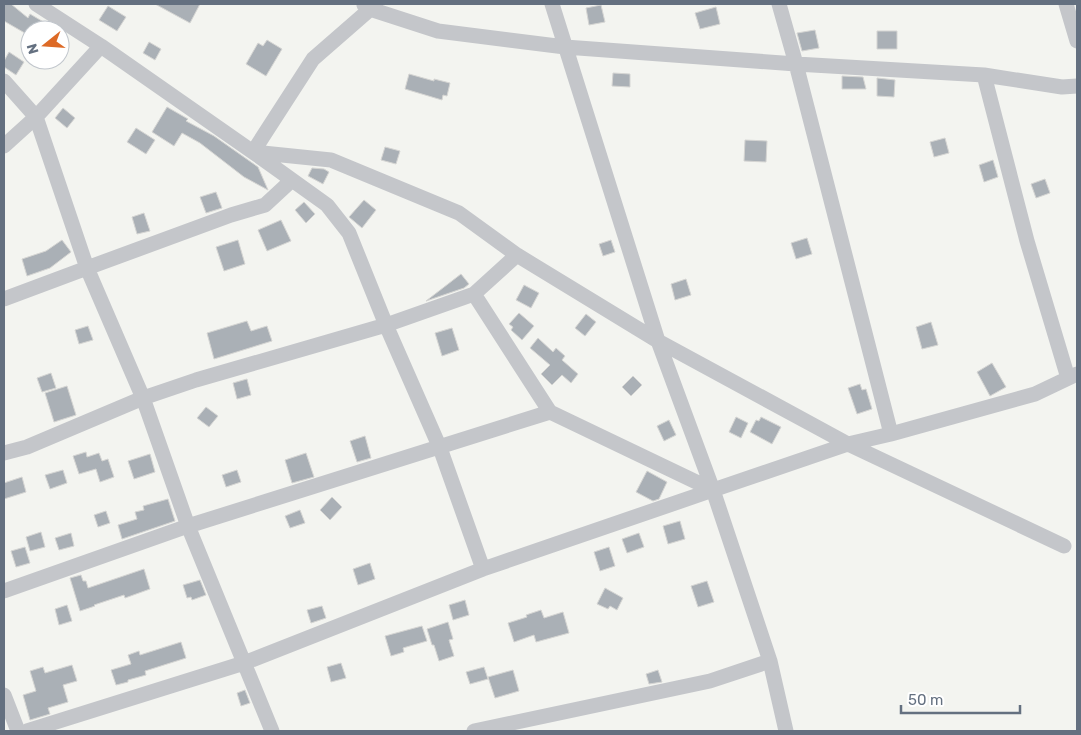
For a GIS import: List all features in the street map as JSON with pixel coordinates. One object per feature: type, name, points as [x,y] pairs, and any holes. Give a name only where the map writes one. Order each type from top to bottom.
[{"type":"street","points":[[36,4],[100,46],[327,204],[349,232],[386,324],[440,448],[483,569]]},
{"type":"street","points":[[552,4],[658,341],[713,490],[770,661],[786,731]]},
{"type":"street","points":[[779,4],[892,434]]},
{"type":"street","points":[[1066,4],[1077,41]]},
{"type":"street","points":[[253,152],[313,59],[370,5],[438,31],[565,47],[796,64],[984,75],[1062,87],[1077,86]]},
{"type":"street","points":[[4,146],[36,117],[100,46]]},
{"type":"street","points":[[27,731],[244,663],[483,569],[848,444],[892,434],[1035,394],[1073,376],[1027,240],[984,75]]},
{"type":"street","points":[[4,81],[36,117],[87,268],[143,398],[188,526],[272,731]]},
{"type":"street","points":[[253,152],[331,160],[459,213],[517,255],[658,341],[848,444],[1064,546]]},
{"type":"street","points":[[4,299],[231,215],[265,205],[292,180]]},
{"type":"street","points":[[4,453],[27,447],[143,398],[196,380],[386,324],[474,294],[517,255]]},
{"type":"street","points":[[474,294],[550,412],[713,490]]},
{"type":"street","points":[[4,591],[188,526],[550,412]]},
{"type":"street","points":[[474,731],[710,681],[770,661]]},
{"type":"street","points":[[4,695],[18,731]]},
{"type":"building","points":[[4,4],[11,4],[28,18],[30,14],[40,20],[20,20],[20,30],[4,21]]},
{"type":"building","points":[[155,4],[200,4],[190,23]]},
{"type":"building","points":[[601,5],[605,22],[589,25],[586,8]]},
{"type":"building","points":[[108,6],[126,17],[117,31],[99,20]]},
{"type":"building","points":[[716,7],[720,24],[700,29],[695,13]]},
{"type":"building","points":[[815,30],[819,48],[802,51],[797,33]]},
{"type":"building","points":[[877,31],[897,31],[897,49],[877,49]]},
{"type":"building","points":[[267,40],[282,49],[266,76],[246,64],[258,43],[263,46]]},
{"type":"building","points":[[149,42],[161,49],[155,60],[143,53]]},
{"type":"building","points":[[9,52],[20,59],[20,68],[16,75],[4,67],[4,61]]},
{"type":"building","points":[[613,73],[630,74],[630,87],[612,86]]},
{"type":"building","points":[[409,74],[450,83],[447,96],[443,95],[442,100],[405,89]]},
{"type":"building","points":[[842,76],[863,77],[866,89],[842,89]]},
{"type":"building","points":[[877,78],[895,80],[894,97],[877,96]]},
{"type":"building","points":[[167,107],[188,119],[186,121],[214,136],[258,167],[268,190],[244,177],[200,143],[182,133],[174,146],[152,132]]},
{"type":"building","points":[[63,108],[75,118],[67,128],[55,118]]},
{"type":"building","points":[[136,128],[155,140],[146,154],[127,142]]},
{"type":"building","points":[[945,138],[949,153],[934,157],[930,142]]},
{"type":"building","points":[[745,140],[767,141],[766,162],[744,161]]},
{"type":"building","points":[[385,147],[400,151],[396,164],[381,160]]},
{"type":"building","points":[[993,160],[998,177],[984,182],[979,165]]},
{"type":"building","points":[[312,168],[324,169],[329,172],[323,184],[308,176]]},
{"type":"building","points":[[1045,179],[1050,193],[1036,198],[1031,184]]},
{"type":"building","points":[[216,192],[222,208],[206,213],[200,197]]},
{"type":"building","points":[[364,200],[376,210],[362,228],[349,217]]},
{"type":"building","points":[[304,202],[315,214],[306,223],[295,210]]},
{"type":"building","points":[[144,213],[150,231],[137,234],[132,217]]},
{"type":"building","points":[[281,220],[291,241],[267,251],[258,230]]},
{"type":"building","points":[[807,238],[812,254],[796,259],[791,243]]},
{"type":"building","points":[[62,240],[71,252],[50,268],[27,276],[22,259],[46,251]]},
{"type":"building","points":[[238,240],[245,264],[224,271],[216,247]]},
{"type":"building","points":[[611,240],[615,252],[603,256],[599,244]]},
{"type":"building","points":[[461,274],[469,284],[464,288],[426,301]]},
{"type":"building","points":[[686,279],[691,295],[675,300],[671,284]]},
{"type":"building","points":[[524,285],[539,293],[531,308],[516,300]]},
{"type":"building","points":[[519,313],[534,326],[522,340],[511,330],[513,327],[509,324]]},
{"type":"building","points":[[586,314],[596,322],[585,336],[575,328]]},
{"type":"building","points":[[247,321],[251,331],[267,326],[272,341],[214,359],[207,333]]},
{"type":"building","points":[[931,322],[938,345],[922,349],[916,327]]},
{"type":"building","points":[[88,326],[93,340],[79,344],[75,330]]},
{"type":"building","points":[[452,328],[459,350],[442,356],[435,333]]},
{"type":"building","points":[[538,338],[553,352],[556,348],[565,356],[562,360],[578,374],[571,383],[562,375],[552,385],[541,374],[550,365],[530,348]]},
{"type":"building","points":[[992,363],[1006,387],[990,396],[977,372]]},
{"type":"building","points":[[51,373],[56,388],[42,392],[37,378]]},
{"type":"building","points":[[633,376],[642,385],[631,396],[622,387]]},
{"type":"building","points":[[247,379],[251,395],[237,399],[233,383]]},
{"type":"building","points":[[860,384],[862,390],[866,389],[872,409],[857,414],[848,388]]},
{"type":"building","points":[[67,386],[76,415],[54,422],[45,393]]},
{"type":"building","points":[[206,407],[218,416],[209,427],[197,418]]},
{"type":"building","points":[[736,417],[748,423],[741,438],[729,432]]},
{"type":"building","points":[[761,417],[781,427],[772,444],[750,432],[756,420],[759,421]]},
{"type":"building","points":[[669,420],[676,435],[664,441],[657,426]]},
{"type":"building","points":[[365,436],[371,458],[357,462],[350,441]]},
{"type":"building","points":[[86,452],[87,457],[99,453],[102,461],[108,459],[114,477],[100,482],[96,469],[79,474],[73,456]]},
{"type":"building","points":[[306,453],[314,477],[292,483],[285,460]]},
{"type":"building","points":[[150,454],[155,472],[134,479],[128,461]]},
{"type":"building","points":[[63,470],[67,483],[50,489],[45,475]]},
{"type":"building","points":[[237,470],[241,482],[226,487],[222,475]]},
{"type":"building","points":[[647,471],[667,482],[659,499],[653,501],[636,492]]},
{"type":"building","points":[[22,477],[26,492],[4,499],[4,483]]},
{"type":"building","points":[[332,497],[342,507],[330,520],[320,510]]},
{"type":"building","points":[[168,499],[175,521],[122,539],[118,525],[137,519],[135,512],[144,510],[143,506]]},
{"type":"building","points":[[300,510],[305,523],[290,528],[285,516]]},
{"type":"building","points":[[106,511],[110,523],[98,527],[94,515]]},
{"type":"building","points":[[680,521],[685,539],[668,544],[663,526]]},
{"type":"building","points":[[41,532],[45,547],[30,551],[26,537]]},
{"type":"building","points":[[71,533],[74,546],[59,550],[55,538]]},
{"type":"building","points":[[639,533],[644,547],[627,553],[622,539]]},
{"type":"building","points":[[25,547],[30,563],[16,567],[11,551]]},
{"type":"building","points":[[609,547],[615,566],[600,571],[594,552]]},
{"type":"building","points":[[370,563],[375,579],[358,585],[353,569]]},
{"type":"building","points":[[144,569],[150,589],[125,598],[124,595],[80,611],[70,578],[81,575],[83,581],[86,581],[88,588]]},
{"type":"building","points":[[200,580],[206,595],[192,600],[191,597],[187,598],[183,585]]},
{"type":"building","points":[[707,581],[714,602],[698,607],[691,586]]},
{"type":"building","points":[[605,588],[623,598],[617,610],[610,606],[608,609],[597,604]]},
{"type":"building","points":[[465,600],[469,615],[453,620],[449,605]]},
{"type":"building","points":[[67,605],[72,621],[59,625],[55,609]]},
{"type":"building","points":[[322,606],[326,618],[311,623],[307,610]]},
{"type":"building","points":[[541,610],[544,618],[563,612],[569,633],[536,642],[534,635],[514,642],[508,623]]},
{"type":"building","points":[[448,622],[453,639],[449,640],[454,656],[439,661],[427,629]]},
{"type":"building","points":[[422,626],[427,641],[403,648],[404,652],[391,656],[385,636]]},
{"type":"building","points":[[181,642],[186,658],[145,671],[146,675],[116,685],[111,670],[131,664],[128,655],[139,651],[140,655]]},
{"type":"building","points":[[341,663],[346,678],[331,682],[327,667]]},
{"type":"building","points":[[72,665],[77,681],[63,685],[68,702],[48,708],[50,714],[30,720],[23,695],[36,691],[30,671],[43,667],[45,673]]},
{"type":"building","points":[[484,667],[488,679],[470,684],[466,672]]},
{"type":"building","points":[[513,670],[519,691],[495,698],[488,677]]},
{"type":"building","points":[[658,670],[662,682],[649,684],[646,674]]},
{"type":"building","points":[[245,690],[250,703],[241,706],[237,693]]}]
